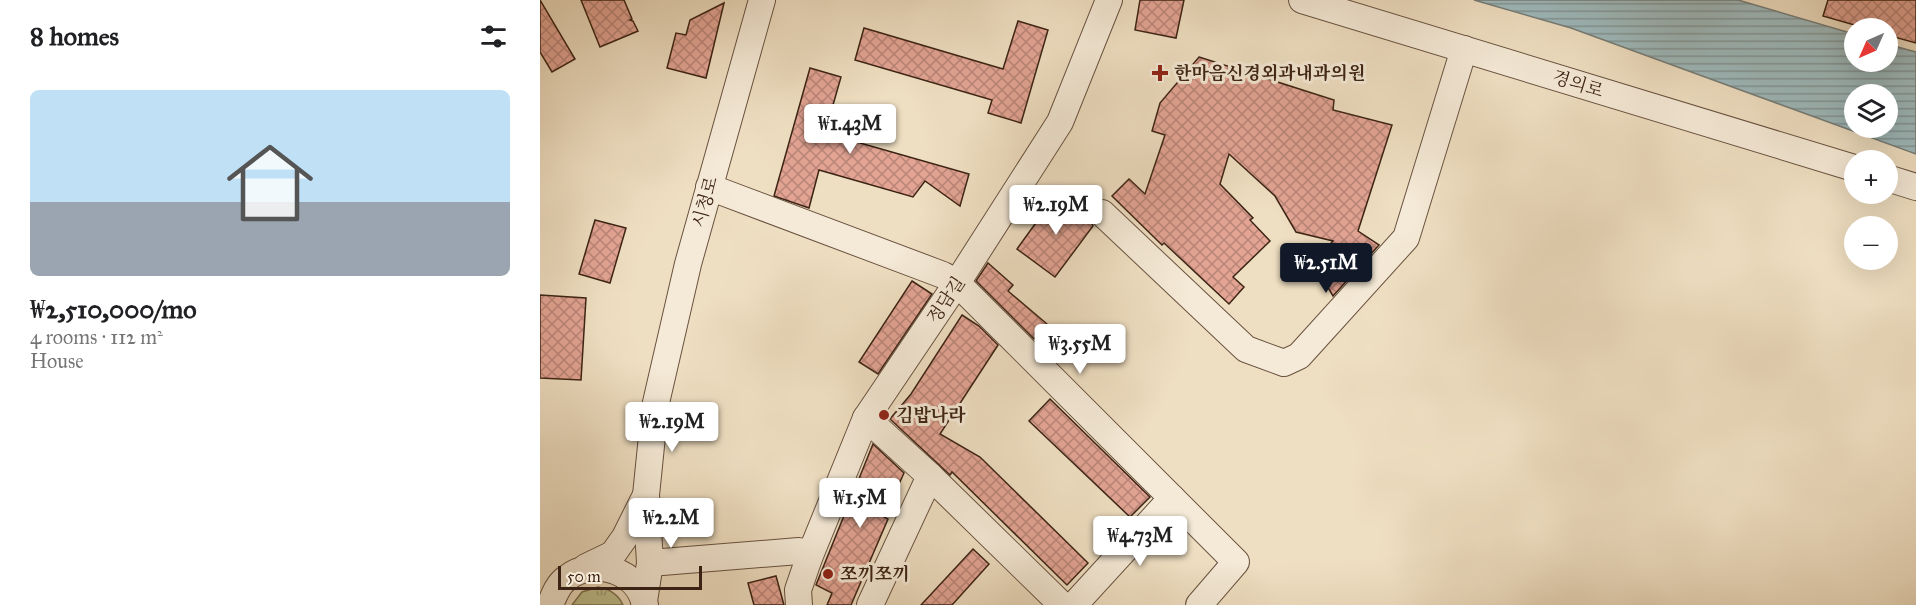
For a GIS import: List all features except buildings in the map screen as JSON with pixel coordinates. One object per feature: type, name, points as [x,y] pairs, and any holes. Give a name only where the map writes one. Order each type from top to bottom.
[{"type":"street","name":"시청로","points":[[646,495],[655,406],[688,264],[762,0]]},
{"type":"street","name":"정담길","points":[[799,605],[798,591],[809,558],[866,418],[957,283],[1060,122],[1109,0]]},
{"type":"street","name":"경의로","points":[[1302,0],[1844,165]]},
{"type":"street","points":[[1102,213],[1246,349],[1284,363],[1299,356],[1406,238],[1464,49]]},
{"type":"street","points":[[1898,181],[1916,187]]},
{"type":"street","points":[[709,187],[943,275],[957,283],[1236,562],[1199,605]]},
{"type":"street","points":[[866,418],[930,476],[1062,605]]},
{"type":"street","points":[[870,605],[930,476]]},
{"type":"street","points":[[644,603],[650,563],[646,495]]},
{"type":"street","points":[[540,594],[549,605],[555,591],[566,578],[613,554],[625,537],[646,495]]},
{"type":"street","points":[[1074,605],[1172,498]]},
{"type":"street","points":[[650,563],[799,551],[809,558]]},
{"type":"street","points":[[580,570],[596,567],[611,569],[637,587],[644,603]]},
{"type":"green space","points":[[598,587],[613,593],[623,605],[572,605],[582,592]]},
{"type":"water","points":[[1474,0],[1738,0],[1844,31],[1844,72],[1898,72],[1898,47],[1916,52],[1916,154],[1872,138],[1898,138],[1898,84],[1844,84],[1844,128],[1571,28]]},
{"type":"place","name":"한마음신경외과내과의원","points":[[1160,73]]},
{"type":"place","name":"김밥나라","points":[[884,415]]},
{"type":"place","name":"쪼끼쪼끼","points":[[828,574]]}]
